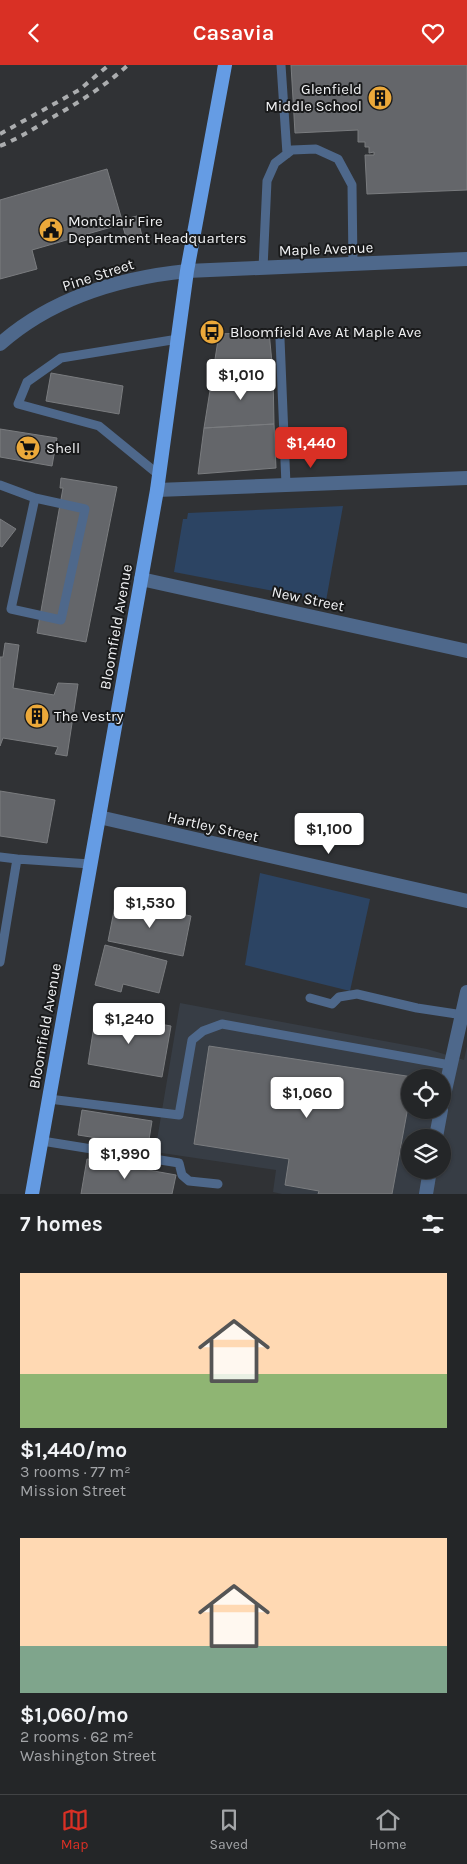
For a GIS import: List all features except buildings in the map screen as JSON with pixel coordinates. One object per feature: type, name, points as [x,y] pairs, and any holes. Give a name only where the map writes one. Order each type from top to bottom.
[{"type":"main road","name":"Bloomfield Avenue","points":[[32,1194],[157,490],[187,271],[225,65]]},
{"type":"street","name":"Maple Avenue","points":[[187,271],[467,259]]},
{"type":"street","name":"Pine Street","points":[[0,344],[38,316],[85,293],[145,277],[187,271]]},
{"type":"street","points":[[157,490],[467,478]]},
{"type":"street","name":"New Street","points":[[141,579],[467,651]]},
{"type":"street","name":"Hartley Street","points":[[99,817],[467,901]]},
{"type":"street","points":[[449,1069],[467,992]]},
{"type":"street","points":[[426,1194],[428,1179]]},
{"type":"lane","points":[[281,65],[287,154]]},
{"type":"lane","points":[[263,268],[267,181],[275,163],[292,150],[316,149],[338,159],[352,185],[353,264]]},
{"type":"lane","points":[[159,475],[99,426],[18,404],[28,382],[61,358],[178,339]]},
{"type":"lane","points":[[280,339],[286,485]]},
{"type":"lane","points":[[0,485],[35,498],[85,509],[61,620],[11,609],[35,498]]},
{"type":"lane","points":[[0,857],[90,864]]},
{"type":"lane","points":[[0,961],[17,859]]},
{"type":"lane","points":[[310,998],[332,1004],[339,997],[357,994],[417,1008],[463,1015]]},
{"type":"lane","points":[[49,1099],[179,1115],[192,1040],[203,1031],[222,1025],[450,1065]]},
{"type":"lane","points":[[42,1141],[179,1163],[182,1175],[190,1181],[218,1185]]},
{"type":"shaded area","points":[[343,506],[326,601],[174,572],[183,519],[187,519],[188,513]]},
{"type":"shaded area","points":[[260,873],[370,899],[350,991],[245,965]]},
{"type":"shaded area","points":[[180,1003],[427,1049],[464,1060],[467,1046],[467,1194],[282,1194],[273,1192],[276,1170],[155,1152]]},
{"type":"railway","points":[[0,134],[79,90],[109,65]]},
{"type":"railway","points":[[0,146],[24,134],[100,88],[128,65]]},
{"type":"place","name":"Glenfield Middle School","points":[[380,98]]},
{"type":"place","name":"Montclair Fire Department Headquarters","points":[[51,230]]},
{"type":"place","name":"Bloomfield Ave At Maple Ave","points":[[212,332]]},
{"type":"place","name":"Shell","points":[[28,448]]},
{"type":"place","name":"The Vestry","points":[[37,716]]}]
